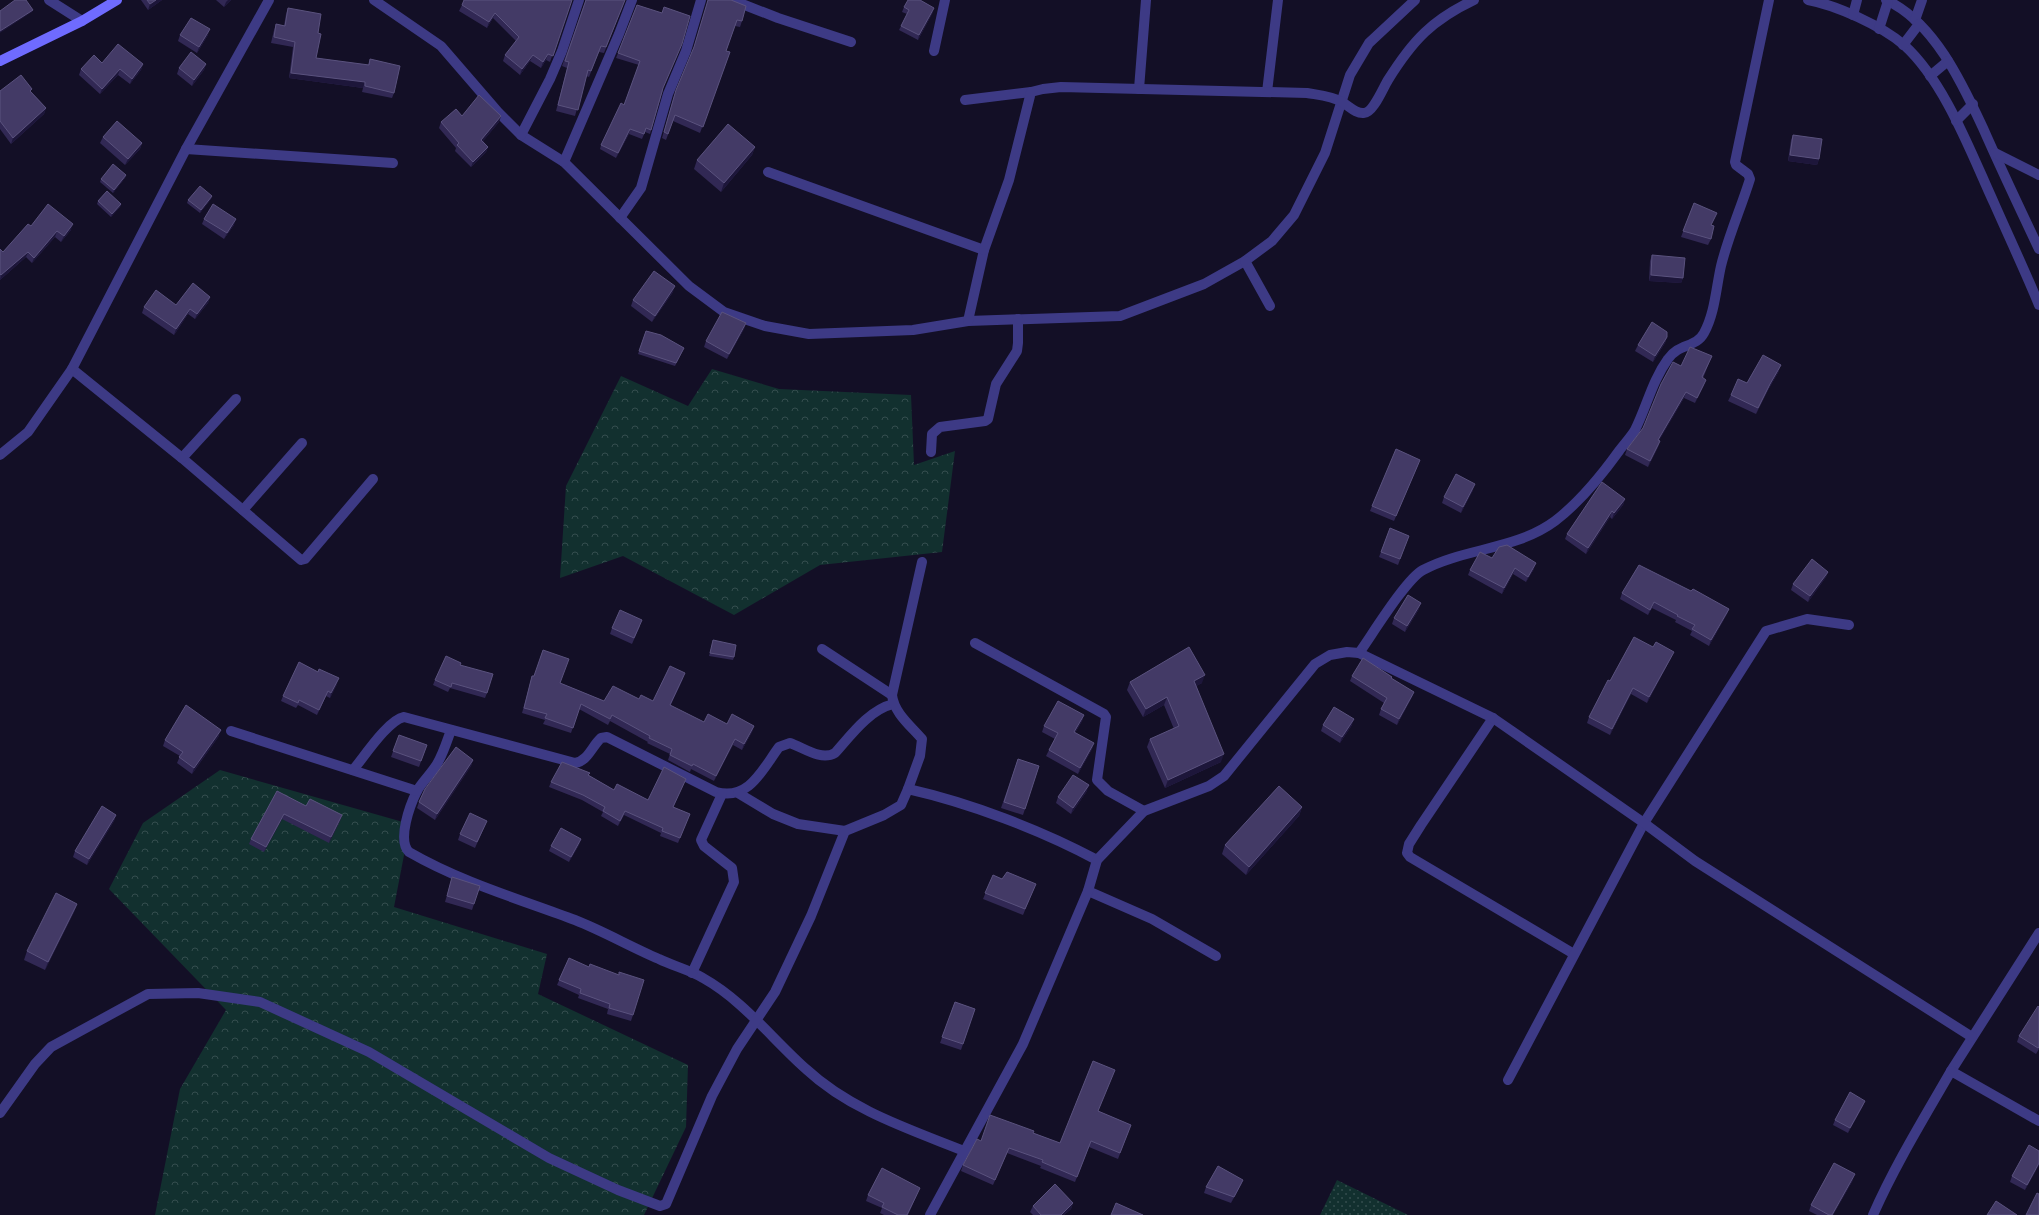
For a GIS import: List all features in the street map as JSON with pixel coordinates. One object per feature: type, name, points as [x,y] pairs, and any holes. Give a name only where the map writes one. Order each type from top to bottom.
[{"type":"main road","points":[[0,61],[82,21],[117,0]]},
{"type":"street","points":[[49,0],[82,21]]},
{"type":"street","points":[[0,455],[28,432],[72,369],[186,149],[269,0]]},
{"type":"street","points":[[374,0],[441,46],[498,112],[521,135],[564,162],[689,286],[724,312],[764,326],[809,334],[913,330],[968,321],[1120,316],[1204,284],[1247,264],[1272,241],[1294,215],[1325,153],[1345,104],[1350,75],[1369,43],[1415,0]]},
{"type":"street","points":[[521,135],[550,79],[562,51],[579,0]]},
{"type":"street","points":[[564,162],[632,0]]},
{"type":"street","points":[[620,218],[641,188],[666,101],[676,72],[686,52],[701,0]]},
{"type":"street","points":[[733,0],[778,18],[851,42]]},
{"type":"street","points":[[934,51],[945,0]]},
{"type":"street","points":[[1139,89],[1146,0]]},
{"type":"street","points":[[1267,92],[1278,0]]},
{"type":"street","points":[[965,100],[1061,87],[1307,93],[1345,104],[1359,113],[1368,112],[1373,108],[1396,68],[1414,41],[1435,22],[1474,0]]},
{"type":"street","points":[[1359,653],[1407,585],[1422,570],[1462,555],[1524,538],[1554,521],[1574,503],[1600,477],[1634,431],[1656,375],[1673,352],[1681,347],[1694,343],[1704,334],[1712,312],[1722,264],[1750,179],[1748,174],[1736,165],[1735,162],[1769,0]]},
{"type":"street","points":[[1808,0],[1855,8],[1880,27],[1905,43],[1933,74],[1995,153],[2039,249]]},
{"type":"street","points":[[1905,43],[1917,24],[1922,0]]},
{"type":"street","points":[[1880,27],[1887,3],[1917,24],[1946,63],[2039,306]]},
{"type":"street","points":[[1933,74],[1946,63]]},
{"type":"street","points":[[968,321],[984,250],[1009,180],[1031,92]]},
{"type":"street","points":[[186,149],[393,163]]},
{"type":"street","points":[[1995,153],[2039,175]]},
{"type":"street","points":[[768,172],[984,250]]},
{"type":"street","points":[[1247,264],[1270,306]]},
{"type":"street","points":[[931,452],[932,434],[940,427],[985,421],[988,419],[996,384],[1017,350],[1018,319]]},
{"type":"street","points":[[72,369],[182,458],[300,560],[305,559],[373,478]]},
{"type":"street","points":[[182,458],[236,399]]},
{"type":"street","points":[[243,510],[302,443]]},
{"type":"street","points":[[353,770],[388,728],[399,718],[404,717],[575,763],[580,762],[586,757],[601,738],[607,737],[722,794],[738,793],[752,784],[779,747],[790,743],[819,755],[828,757],[835,753],[876,712],[892,700],[922,562]]},
{"type":"street","points":[[1508,1080],[1644,823],[1766,631],[1807,619],[1849,624]]},
{"type":"street","points":[[975,643],[1104,714],[1106,717],[1097,780],[1108,791],[1144,811]]},
{"type":"street","points":[[738,793],[774,814],[798,824],[845,831],[884,815],[901,805],[920,756],[922,739],[892,700],[822,649]]},
{"type":"street","points":[[930,1215],[1023,1044],[1088,891],[1097,860],[1144,811],[1208,786],[1224,776],[1315,664],[1330,655],[1352,652],[1359,653],[1493,718],[1644,823],[1695,861],[1972,1037]]},
{"type":"street","points":[[1493,718],[1421,825],[1409,844],[1407,853],[1410,857],[1574,954]]},
{"type":"street","points":[[451,730],[437,764],[417,791],[409,808],[404,832],[405,849],[440,870],[577,921],[692,973],[723,990],[757,1020],[806,1069],[833,1092],[889,1121],[964,1151]]},
{"type":"street","points":[[231,731],[417,791]]},
{"type":"street","points":[[908,789],[935,795],[1059,840],[1097,860]]},
{"type":"street","points":[[692,973],[734,882],[732,868],[704,846],[701,840],[722,794]]},
{"type":"street","points":[[0,1113],[35,1064],[50,1047],[148,994],[198,993],[260,1002],[369,1052],[549,1158],[618,1190],[660,1206],[666,1204],[680,1167],[712,1096],[737,1050],[775,992],[811,916],[845,831]]},
{"type":"street","points":[[1088,891],[1152,919],[1216,956]]},
{"type":"street","points":[[1873,1215],[1894,1171],[1951,1071],[2039,933]]},
{"type":"street","points":[[1951,1071],[2039,1121]]},
{"type":"green space","points":[[712,369],[779,389],[911,395],[914,465],[955,451],[942,552],[820,565],[734,615],[623,556],[560,578],[566,486],[621,376],[688,406]]},
{"type":"green space","points":[[220,770],[410,824],[394,907],[547,954],[538,994],[688,1065],[686,1127],[644,1215],[155,1215],[180,1089],[226,1010],[109,889],[143,823]]},
{"type":"green space","points":[[1337,1180],[1408,1215],[1320,1215]]},
{"type":"building","points":[[15,0],[26,0],[33,10],[0,31],[0,11]]},
{"type":"building","points":[[147,0],[156,0],[150,4]]},
{"type":"building","points":[[464,0],[572,0],[553,56],[548,54],[543,62],[533,55],[522,69],[505,55],[519,37],[495,13],[489,22],[462,5]]},
{"type":"building","points":[[586,0],[625,0],[606,47],[601,46],[591,71],[588,70],[578,110],[558,105],[569,62],[565,61]]},
{"type":"building","points":[[708,0],[731,0],[746,6],[742,21],[737,20],[726,51],[730,52],[703,127],[675,115],[668,134],[664,132],[676,90],[694,47]]},
{"type":"building","points":[[908,0],[920,0],[934,8],[919,35],[901,26],[909,10],[904,7]]},
{"type":"building","points":[[637,5],[662,13],[664,7],[690,16],[682,44],[663,88],[651,130],[646,128],[644,134],[630,129],[618,153],[601,145],[621,103],[624,105],[640,61],[618,53]]},
{"type":"building","points":[[288,8],[321,14],[318,33],[321,34],[316,58],[369,65],[370,59],[400,66],[394,93],[365,86],[365,82],[291,73],[295,42],[274,37],[276,24],[285,26]]},
{"type":"building","points":[[191,18],[210,29],[199,47],[180,35]]},
{"type":"building","points":[[118,44],[143,64],[132,79],[120,69],[102,89],[81,69],[94,55],[102,63]]},
{"type":"building","points":[[191,52],[206,64],[194,80],[179,68]]},
{"type":"building","points":[[21,75],[32,89],[30,91],[46,108],[13,138],[0,121],[0,91]]},
{"type":"building","points":[[479,95],[501,116],[481,140],[488,147],[473,162],[457,145],[459,143],[441,122],[456,109],[462,116]]},
{"type":"building","points":[[117,121],[142,143],[128,159],[103,137]]},
{"type":"building","points":[[728,124],[755,147],[724,183],[697,160]]},
{"type":"building","points":[[1793,135],[1822,139],[1819,159],[1790,155]]},
{"type":"building","points":[[113,164],[126,175],[114,190],[101,179]]},
{"type":"building","points":[[200,186],[212,196],[201,210],[188,200]]},
{"type":"building","points":[[107,191],[121,204],[112,214],[98,201]]},
{"type":"building","points":[[1694,203],[1717,213],[1711,225],[1714,226],[1711,239],[1683,231]]},
{"type":"building","points":[[48,204],[73,224],[64,236],[57,231],[34,258],[28,252],[1,275],[0,249],[3,252],[28,224],[31,226]]},
{"type":"building","points":[[213,204],[236,219],[227,233],[204,219]]},
{"type":"building","points":[[1652,255],[1685,258],[1683,278],[1651,275]]},
{"type":"building","points":[[654,271],[675,286],[655,316],[633,300]]},
{"type":"building","points":[[193,283],[210,297],[197,314],[190,309],[176,329],[144,307],[156,290],[176,305]]},
{"type":"building","points":[[722,312],[746,323],[729,354],[706,341]]},
{"type":"building","points":[[1652,322],[1667,332],[1667,337],[1655,356],[1638,345]]},
{"type":"building","points":[[646,331],[661,335],[684,348],[676,363],[639,351]]},
{"type":"building","points":[[1690,347],[1712,356],[1702,377],[1706,380],[1697,398],[1686,392],[1658,440],[1660,441],[1650,461],[1627,449],[1643,428],[1661,384],[1673,362],[1681,366]]},
{"type":"building","points":[[1763,355],[1781,365],[1758,408],[1731,395],[1738,379],[1747,383]]},
{"type":"building","points":[[1396,449],[1420,460],[1396,516],[1372,506]]},
{"type":"building","points":[[1456,474],[1475,484],[1463,507],[1444,497]]},
{"type":"building","points":[[1602,482],[1625,499],[1614,513],[1612,511],[1588,548],[1567,534]]},
{"type":"building","points":[[1390,528],[1409,536],[1400,559],[1381,552]]},
{"type":"building","points":[[1507,545],[1536,563],[1528,577],[1515,568],[1504,588],[1470,570],[1480,552],[1492,558],[1499,547]]},
{"type":"building","points":[[1812,559],[1828,572],[1810,596],[1793,584]]},
{"type":"building","points":[[1639,565],[1691,591],[1693,589],[1729,609],[1711,640],[1692,629],[1695,625],[1654,602],[1650,610],[1622,593]]},
{"type":"building","points":[[1408,595],[1421,603],[1407,626],[1394,618]]},
{"type":"building","points":[[620,610],[642,620],[634,638],[612,628]]},
{"type":"building","points":[[1634,637],[1653,647],[1656,642],[1674,652],[1649,697],[1633,688],[1612,729],[1589,717],[1608,680],[1610,681]]},
{"type":"building","points":[[713,640],[736,645],[734,657],[710,653]]},
{"type":"building","points":[[1189,647],[1205,675],[1194,681],[1224,754],[1168,780],[1150,739],[1179,726],[1167,697],[1146,709],[1130,682]]},
{"type":"building","points":[[543,650],[569,659],[560,683],[604,701],[613,686],[639,699],[641,695],[653,701],[670,666],[685,673],[670,705],[704,722],[708,714],[727,724],[732,714],[754,726],[744,744],[735,739],[716,776],[693,764],[692,766],[670,755],[672,749],[649,738],[650,736],[612,715],[610,719],[581,704],[573,728],[545,718],[547,714],[524,708],[532,676],[534,676]]},
{"type":"building","points":[[446,656],[461,663],[460,665],[493,674],[487,693],[452,683],[451,687],[435,680]]},
{"type":"building","points":[[1363,658],[1414,692],[1399,719],[1381,709],[1387,698],[1352,676]]},
{"type":"building","points":[[299,662],[318,672],[319,669],[339,678],[331,693],[328,691],[319,710],[299,700],[298,703],[283,696]]},
{"type":"building","points":[[1058,701],[1084,715],[1074,732],[1094,743],[1080,768],[1049,750],[1058,733],[1044,726]]},
{"type":"building","points":[[186,705],[221,730],[194,768],[179,757],[183,752],[165,740]]},
{"type":"building","points":[[1334,707],[1354,719],[1342,737],[1323,725]]},
{"type":"building","points":[[399,735],[427,745],[421,761],[393,751]]},
{"type":"building","points":[[456,747],[473,760],[437,814],[419,802],[425,789]]},
{"type":"building","points":[[1018,759],[1039,766],[1025,809],[1004,802]]},
{"type":"building","points":[[562,762],[590,773],[588,775],[614,790],[617,784],[648,800],[664,767],[686,779],[673,807],[690,814],[680,838],[662,831],[663,828],[625,811],[620,821],[603,811],[605,807],[583,795],[551,782]]},
{"type":"building","points":[[1073,775],[1089,785],[1073,808],[1058,797]]},
{"type":"building","points":[[1279,786],[1302,807],[1249,867],[1225,845]]},
{"type":"building","points":[[277,791],[306,806],[310,799],[342,815],[331,837],[284,814],[266,847],[251,839]]},
{"type":"building","points":[[102,806],[116,815],[89,859],[75,851]]},
{"type":"building","points":[[470,813],[487,821],[477,842],[460,834]]},
{"type":"building","points":[[561,828],[581,839],[571,857],[551,846]]},
{"type":"building","points":[[1007,872],[1036,884],[1025,909],[985,893],[993,875],[1002,879]]},
{"type":"building","points":[[452,877],[480,886],[474,904],[447,896]]},
{"type":"building","points":[[56,893],[77,904],[48,962],[27,951]]},
{"type":"building","points":[[569,958],[589,967],[590,964],[619,975],[619,972],[644,980],[633,1015],[609,1008],[610,1004],[580,993],[581,989],[559,980]]},
{"type":"building","points":[[955,1002],[975,1009],[963,1044],[942,1037]]},
{"type":"building","points":[[2038,1006],[2039,1047],[2038,1048],[2019,1036]]},
{"type":"building","points":[[1093,1061],[1115,1070],[1098,1111],[1131,1125],[1120,1153],[1091,1141],[1077,1177],[1042,1162],[1043,1160],[1009,1148],[995,1180],[963,1165],[977,1139],[981,1141],[990,1115],[1034,1131],[1033,1133],[1060,1143]]},
{"type":"building","points":[[1850,1092],[1865,1101],[1850,1128],[1835,1120]]},
{"type":"building","points":[[2029,1145],[2039,1151],[2039,1163],[2027,1185],[2012,1176]]},
{"type":"building","points":[[1834,1163],[1855,1174],[1832,1215],[1829,1215],[1811,1205]]},
{"type":"building","points":[[1218,1166],[1243,1180],[1234,1197],[1206,1187]]},
{"type":"building","points":[[882,1168],[920,1188],[907,1215],[898,1215],[882,1207],[884,1203],[868,1195]]},
{"type":"building","points":[[1055,1184],[1073,1203],[1061,1215],[1041,1215],[1033,1206]]},
{"type":"building","points":[[2037,1193],[2039,1194],[2039,1215],[2026,1215]]},
{"type":"building","points":[[1996,1201],[2017,1215],[1987,1215]]},
{"type":"building","points":[[1116,1203],[1143,1215],[1111,1215]]}]
